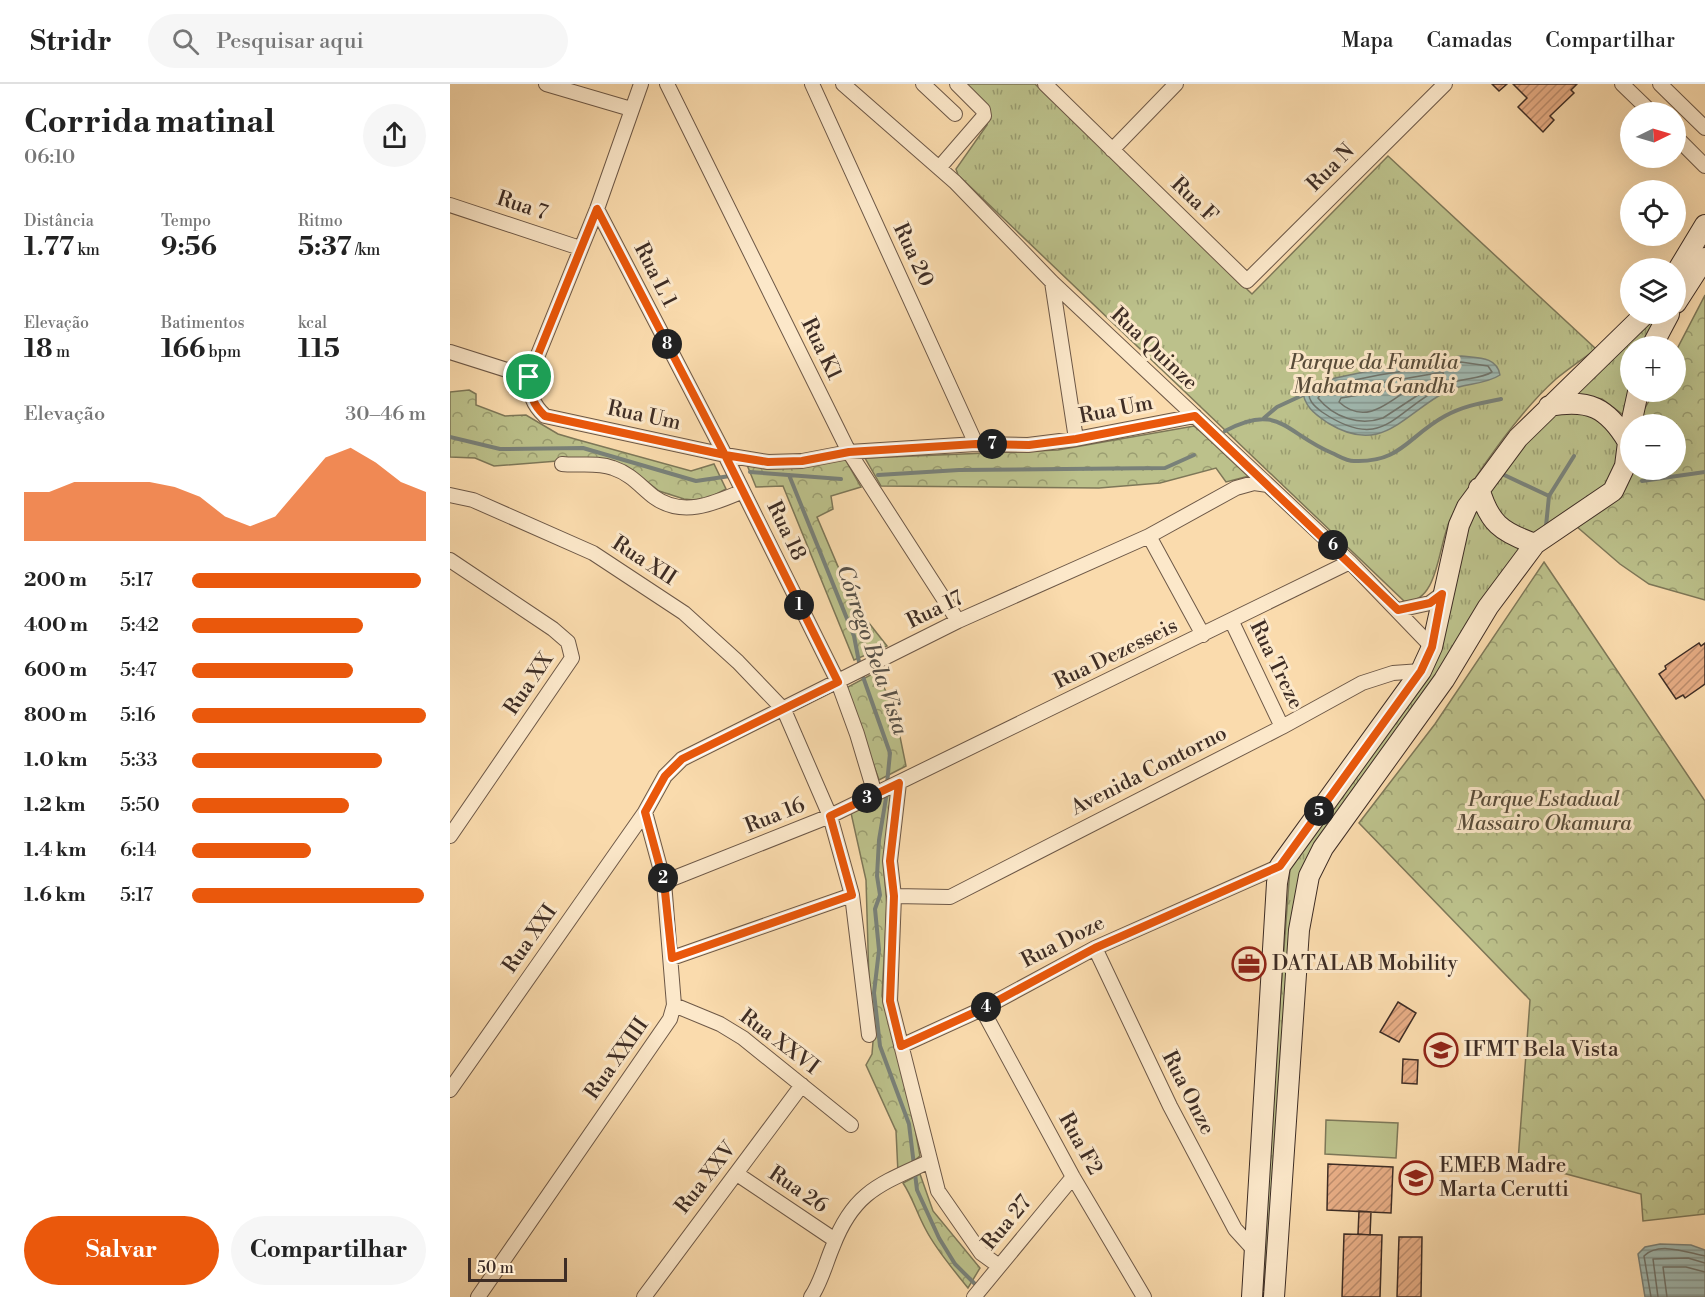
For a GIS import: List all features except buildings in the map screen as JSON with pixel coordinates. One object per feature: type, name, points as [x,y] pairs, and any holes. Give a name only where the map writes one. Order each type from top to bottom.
[{"type":"main road","points":[[1686,270],[1705,225]]},
{"type":"main road","points":[[1686,273],[1705,258]]},
{"type":"main road","points":[[1252,1297],[1277,883],[1280,866],[1421,671],[1432,647],[1459,525],[1479,488],[1518,438],[1635,324]]},
{"type":"main road","points":[[1549,406],[1573,402],[1596,407],[1620,424]]},
{"type":"main road","points":[[1274,1297],[1299,930],[1308,876],[1323,848],[1444,680],[1488,607],[1535,544],[1613,491],[1620,476]]},
{"type":"main road","points":[[1479,488],[1485,508],[1496,524],[1511,536],[1535,544]]},
{"type":"street","points":[[546,84],[631,109]]},
{"type":"street","points":[[450,352],[529,377],[597,209],[641,84]]},
{"type":"street","name":"Rua K1","points":[[667,84],[849,452],[958,621]]},
{"type":"street","name":"Rua 20","points":[[812,84],[976,444]]},
{"type":"street","name":"Rua Quinze","points":[[843,84],[939,168],[1052,282],[1350,562],[1432,647]]},
{"type":"street","points":[[922,84],[955,114]]},
{"type":"street","points":[[939,168],[984,116],[983,110],[957,84]]},
{"type":"street","name":"Rua F","points":[[1045,84],[1247,281]]},
{"type":"street","points":[[1112,150],[1176,84]]},
{"type":"street","name":"Rua N","points":[[1247,281],[1445,84]]},
{"type":"street","points":[[1622,84],[1641,102]]},
{"type":"street","points":[[1660,84],[1705,128]]},
{"type":"street","points":[[1686,147],[1705,166]]},
{"type":"street","name":"Rua 7","points":[[450,205],[580,248]]},
{"type":"street","name":"Rua L 1","points":[[597,209],[725,455]]},
{"type":"street","points":[[1052,282],[1076,439]]},
{"type":"street","name":"Rua Um","points":[[529,377],[530,395],[536,408],[545,416],[725,455],[768,462],[802,461],[849,452],[976,444],[1029,445],[1076,439],[1195,416]]},
{"type":"street","name":"Rua 18","points":[[725,455],[838,682],[876,793]]},
{"type":"street","points":[[562,464],[612,467],[635,479],[655,498],[673,506],[707,506],[743,491]]},
{"type":"street","name":"Rua 17","points":[[645,812],[665,776],[682,759],[958,621],[1149,536],[1236,488],[1254,483],[1268,485]]},
{"type":"street","name":"Rua XII","points":[[450,495],[473,500],[593,553],[684,613],[738,662],[784,710]]},
{"type":"street","points":[[1149,536],[1203,635]]},
{"type":"street","name":"Rua Dezesseis","points":[[898,784],[1232,622],[1350,562]]},
{"type":"street","points":[[450,578],[454,563]]},
{"type":"street","name":"Rua XX","points":[[450,836],[572,658],[568,642],[553,629],[454,563]]},
{"type":"street","points":[[1398,610],[1430,603],[1442,594]]},
{"type":"street","name":"Rua Treze","points":[[1232,622],[1282,727]]},
{"type":"street","name":"Avenida Contorno","points":[[894,896],[938,899],[956,895],[1282,727],[1362,683],[1394,673],[1421,671]]},
{"type":"street","points":[[784,710],[830,816],[852,895],[869,1035]]},
{"type":"street","points":[[898,784],[890,861],[894,896],[890,1001],[926,1163],[938,1191],[960,1225],[981,1253],[999,1266]]},
{"type":"street","name":"Rua 16","points":[[664,882],[830,816],[898,784]]},
{"type":"street","name":"Rua XXIII","points":[[478,1297],[663,1031],[674,1005],[672,958],[664,882],[645,812]]},
{"type":"street","name":"Rua XXI","points":[[450,1090],[645,812]]},
{"type":"street","name":"Rua Doze","points":[[901,1046],[982,1009],[1095,948],[1280,866]]},
{"type":"street","points":[[672,958],[852,895]]},
{"type":"street","name":"Rua Onze","points":[[1095,948],[1190,1144],[1236,1228],[1255,1251]]},
{"type":"street","name":"Rua XXVI","points":[[674,1005],[720,1024],[742,1038],[850,1125]]},
{"type":"street","name":"Rua F2","points":[[982,1009],[1073,1177],[1144,1297]]},
{"type":"street","name":"Rua XXV","points":[[644,1297],[802,1085]]},
{"type":"street","name":"Rua 26","points":[[811,1297],[835,1240],[856,1202],[878,1185],[926,1163]]},
{"type":"street","name":"Rua 26","points":[[737,1174],[835,1240]]},
{"type":"street","name":"Rua 27","points":[[974,1297],[1073,1177]]},
{"type":"green space","name":"Parque da Família Mahatma Gandhi","points":[[966,84],[1035,84],[1252,294],[1388,156],[1596,349],[1561,375],[1542,393],[1512,427],[1484,466],[1450,521],[1436,571],[1424,593],[1416,600],[1404,601],[958,175],[956,169],[987,125],[988,115]]},
{"type":"green space","points":[[1705,295],[1705,600],[1649,584],[1620,564],[1576,526],[1623,480],[1686,480],[1686,414],[1642,414],[1648,402],[1686,402],[1686,336],[1684,336]]},
{"type":"green space","points":[[1646,324],[1659,324],[1652,336],[1632,336]]},
{"type":"green space","points":[[1620,347],[1620,402],[1628,402],[1626,414],[1622,414],[1602,399],[1568,393]]},
{"type":"green space","points":[[469,390],[476,394],[476,405],[505,416],[526,415],[558,434],[691,471],[714,464],[726,489],[703,501],[684,499],[659,491],[636,473],[595,458],[494,466],[475,458],[450,457],[450,392]]},
{"type":"green space","points":[[1560,409],[1594,412],[1620,444],[1614,479],[1534,534],[1505,518],[1488,489],[1532,429]]},
{"type":"green space","points":[[1194,426],[1253,475],[1226,482],[1216,468],[1160,483],[1099,488],[881,486],[865,458],[1058,450]]},
{"type":"green space","points":[[845,459],[861,487],[831,496],[833,509],[817,517],[854,604],[887,646],[854,660],[783,486],[756,487],[747,465]]},
{"type":"green space","points":[[1478,500],[1525,546],[1308,860],[1269,1297],[1258,1297],[1290,868],[1416,694],[1466,521]]},
{"type":"green space","name":"Parque Estadual Massairo Okamura","points":[[1544,562],[1705,801],[1705,1214],[1643,1221],[1641,1194],[1518,1161],[1530,1000],[1359,823],[1435,724]]},
{"type":"green space","points":[[876,672],[894,707],[906,766],[879,780],[846,688]]},
{"type":"green space","points":[[893,791],[884,871],[887,905],[882,996],[913,1117],[920,1156],[898,1173],[896,1131],[866,1065],[872,1054],[874,1029],[869,982],[866,880],[851,813]]},
{"type":"green space","points":[[1326,1120],[1398,1123],[1396,1158],[1325,1154]]},
{"type":"green space","points":[[920,1174],[933,1211],[980,1268],[968,1288],[930,1238],[903,1183]]},
{"type":"water","points":[[1461,356],[1491,361],[1500,375],[1488,381],[1447,391],[1404,420],[1378,434],[1363,435],[1347,432],[1328,423],[1310,408],[1303,394],[1302,388],[1307,384],[1378,369]]},
{"type":"water","points":[[1660,1244],[1691,1245],[1705,1250],[1705,1297],[1645,1297],[1638,1254],[1645,1247]]},
{"type":"waterway","points":[[1264,418],[1277,407],[1303,395]]},
{"type":"waterway","points":[[1225,431],[1258,419],[1270,420],[1345,459],[1370,460],[1394,453],[1432,424],[1452,413],[1472,405],[1501,399]]},
{"type":"waterway","points":[[450,437],[500,449],[583,448],[696,481],[730,476]]},
{"type":"waterway","points":[[878,475],[959,470],[1165,468],[1194,455]]},
{"type":"waterway","points":[[1549,496],[1574,456]]},
{"type":"waterway","points":[[750,472],[841,479]]},
{"type":"waterway","points":[[1642,481],[1705,472]]},
{"type":"waterway","points":[[1500,473],[1549,496],[1546,526]]},
{"type":"waterway","name":"Córrego Bela Vista","points":[[789,475],[854,636],[860,667]]},
{"type":"waterway","name":"Córrego Bela Vista","points":[[862,674],[890,753],[887,784]]},
{"type":"waterway","name":"Córrego Bela Vista","points":[[887,792],[879,840],[877,876],[880,895],[875,909],[879,950],[874,993],[880,1046],[909,1124],[917,1190],[939,1238],[955,1264],[975,1284]]},
{"type":"place","name":"DATALAB Mobility","points":[[1249,964]]},
{"type":"place","name":"IFMT Bela Vista","points":[[1441,1050]]},
{"type":"place","name":"EMEB Madre Marta Cerutti","points":[[1416,1178]]},
{"type":"route","points":[[529,377],[530,395],[536,408],[545,416],[725,455],[838,682],[682,759],[665,776],[645,812],[664,882],[672,958],[852,895],[830,816],[899,783],[890,861],[894,896],[890,1001],[901,1046],[982,1009],[1095,948],[1280,866],[1421,671],[1432,647],[1442,594],[1418,608],[1398,610],[1195,416],[1076,439],[1029,445],[976,444],[849,452],[802,461],[768,462],[725,455],[597,209],[529,377]]}]
